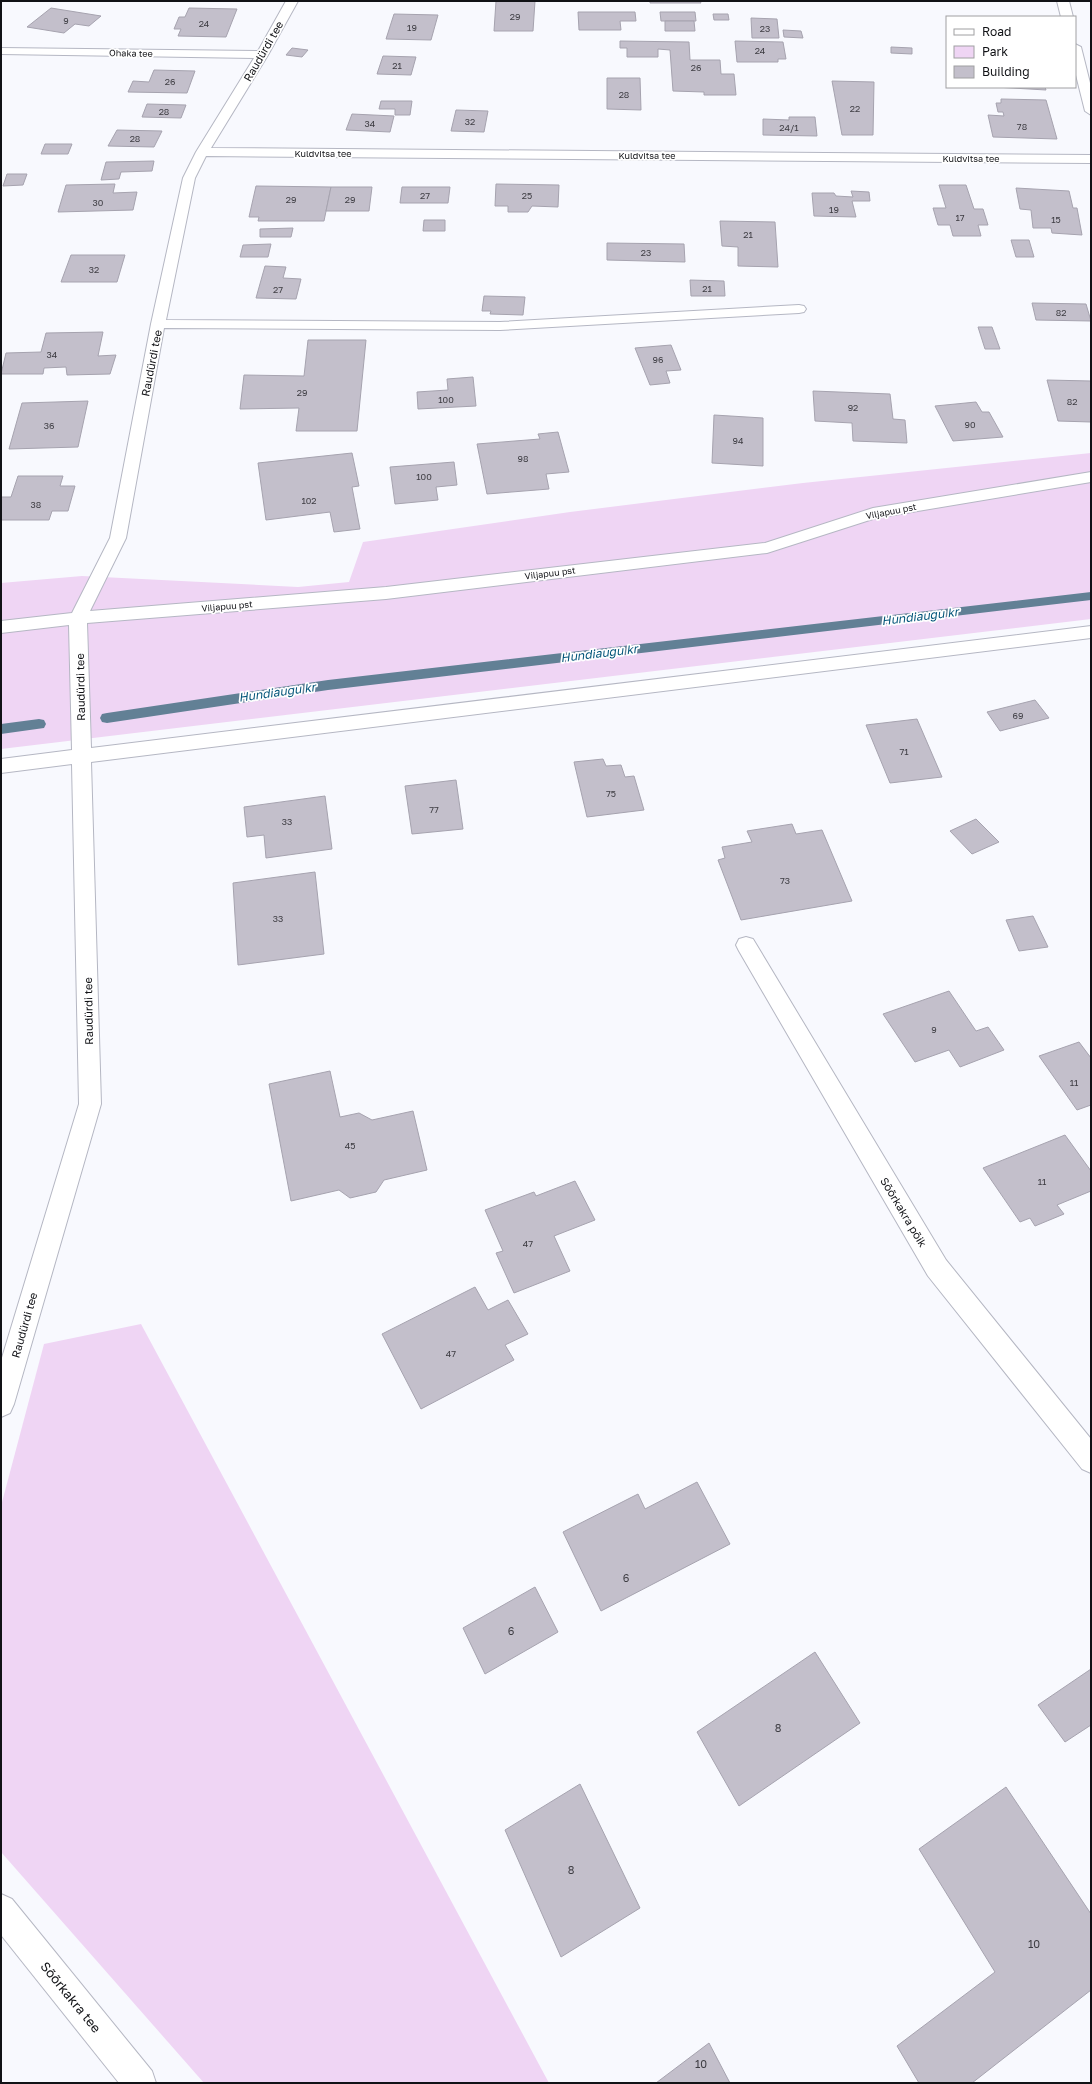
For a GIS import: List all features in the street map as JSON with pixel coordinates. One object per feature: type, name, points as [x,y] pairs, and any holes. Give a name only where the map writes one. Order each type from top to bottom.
[{"type":"street","name":"Raudürdi tee","points":[[1,1404],[90,1104],[78,618],[118,538],[158,324],[189,178],[202,152],[262,55],[292,1]]},
{"type":"street","points":[[1063,1],[1067,16]]},
{"type":"street","name":"Ohaka tee","points":[[1,51],[262,55]]},
{"type":"street","points":[[1076,51],[1091,111]]},
{"type":"street","name":"Kuldvitsa tee","points":[[202,152],[1091,159]]},
{"type":"street","points":[[158,324],[500,326],[799,309]]},
{"type":"street","name":"Viljapuu pst","points":[[1,627],[78,618],[386,593],[767,548],[872,513],[1091,478]]},
{"type":"street","points":[[1,766],[1091,632]]},
{"type":"street","name":"Sõõrkakra põik","points":[[746,945],[937,1268],[1091,1460]]},
{"type":"street","name":"Sõõrkakra tee","points":[[1,1910],[140,2083]]},
{"type":"green space","points":[[1091,453],[1091,619],[1,749],[1,583],[82,576],[298,587],[349,582],[363,542],[570,512],[803,483]]},
{"type":"green space","points":[[141,1324],[549,2083],[204,2083],[1,1852],[1,1506],[44,1344]]},
{"type":"building","points":[[496,1],[535,1],[533,31],[494,31]]},
{"type":"building","points":[[650,1],[700,1],[701,3],[650,3]]},
{"type":"building","points":[[51,8],[101,16],[89,26],[75,24],[64,33],[27,27]]},
{"type":"building","points":[[189,8],[237,9],[226,37],[178,36],[181,29],[174,29],[179,17],[185,17]]},
{"type":"building","points":[[578,12],[635,12],[636,21],[620,21],[621,30],[579,30]]},
{"type":"building","points":[[660,12],[695,12],[696,21],[661,21]]},
{"type":"building","points":[[394,14],[438,15],[431,40],[386,39]]},
{"type":"building","points":[[713,14],[728,14],[729,20],[714,20]]},
{"type":"building","points":[[751,18],[777,19],[779,38],[752,38]]},
{"type":"building","points":[[665,21],[694,21],[695,31],[665,31]]},
{"type":"building","points":[[783,30],[801,31],[803,38],[784,37]]},
{"type":"building","points":[[620,41],[689,42],[690,60],[720,60],[721,74],[734,74],[736,95],[704,95],[704,92],[673,91],[670,50],[658,49],[658,57],[627,57],[627,48],[620,48]]},
{"type":"building","points":[[735,41],[783,42],[786,59],[778,59],[778,62],[737,62]]},
{"type":"building","points":[[891,47],[912,48],[912,54],[891,53]]},
{"type":"building","points":[[292,48],[308,50],[302,57],[286,55]]},
{"type":"building","points":[[383,56],[416,57],[411,75],[377,74]]},
{"type":"building","points":[[154,70],[195,71],[187,93],[128,92],[133,81],[149,82]]},
{"type":"building","points":[[607,78],[640,78],[641,110],[607,109]]},
{"type":"building","points":[[832,81],[874,82],[873,135],[842,135]]},
{"type":"building","points":[[1012,88],[1045,88],[1046,90]]},
{"type":"building","points":[[1001,99],[1046,100],[1057,139],[993,137],[988,115],[1004,116],[1003,112],[998,112],[996,103],[1001,103]]},
{"type":"building","points":[[381,101],[412,101],[410,115],[395,115],[395,109],[379,109]]},
{"type":"building","points":[[147,104],[186,105],[181,118],[142,117]]},
{"type":"building","points":[[456,110],[488,111],[484,132],[451,131]]},
{"type":"building","points":[[352,114],[394,116],[390,132],[346,130]]},
{"type":"building","points":[[789,117],[815,117],[817,136],[763,135],[763,119],[789,120]]},
{"type":"building","points":[[117,130],[162,131],[154,147],[108,146]]},
{"type":"building","points":[[45,144],[72,144],[68,154],[41,154]]},
{"type":"building","points":[[154,161],[152,171],[121,172],[119,179],[101,180],[106,162]]},
{"type":"building","points":[[7,174],[27,174],[23,185],[3,186]]},
{"type":"building","points":[[115,184],[113,193],[137,192],[133,210],[58,212],[66,185]]},
{"type":"building","points":[[496,184],[559,185],[558,207],[532,206],[528,212],[508,212],[508,206],[495,206]]},
{"type":"building","points":[[939,185],[966,185],[974,209],[983,209],[988,225],[978,225],[981,236],[953,236],[950,225],[938,225],[933,208],[946,208]]},
{"type":"building","points":[[256,186],[331,187],[324,221],[258,221],[259,217],[249,217]]},
{"type":"building","points":[[331,187],[372,187],[369,211],[326,211]]},
{"type":"building","points":[[402,187],[450,187],[448,203],[400,203]]},
{"type":"building","points":[[1016,188],[1069,191],[1073,208],[1077,208],[1082,235],[1052,233],[1051,228],[1033,228],[1031,210],[1020,209]]},
{"type":"building","points":[[851,191],[869,192],[870,201],[852,201],[856,217],[814,216],[812,193],[834,193],[836,196],[853,197]]},
{"type":"building","points":[[424,220],[445,220],[445,231],[423,231]]},
{"type":"building","points":[[720,221],[775,222],[778,267],[738,266],[738,247],[722,246]]},
{"type":"building","points":[[293,228],[291,237],[260,237],[260,229]]},
{"type":"building","points":[[1011,240],[1029,240],[1034,257],[1016,257]]},
{"type":"building","points":[[607,243],[684,244],[685,262],[607,260]]},
{"type":"building","points":[[271,244],[268,257],[240,257],[243,245]]},
{"type":"building","points":[[71,255],[125,255],[117,282],[61,282]]},
{"type":"building","points":[[265,266],[286,267],[283,278],[301,279],[296,299],[256,298]]},
{"type":"building","points":[[690,280],[724,281],[725,296],[691,296]]},
{"type":"building","points":[[484,296],[525,297],[523,315],[490,314],[491,311],[482,311]]},
{"type":"building","points":[[1032,303],[1086,304],[1091,321],[1036,320]]},
{"type":"building","points":[[978,327],[992,327],[1000,349],[985,349]]},
{"type":"building","points":[[103,332],[98,356],[116,355],[110,374],[67,375],[66,367],[44,368],[43,374],[1,374],[6,353],[41,352],[46,333]]},
{"type":"building","points":[[308,340],[366,340],[357,431],[296,431],[299,408],[240,409],[244,375],[304,376]]},
{"type":"building","points":[[671,345],[681,370],[666,371],[670,383],[650,385],[635,348]]},
{"type":"building","points":[[473,377],[476,406],[418,409],[417,392],[448,390],[447,379]]},
{"type":"building","points":[[1047,380],[1091,381],[1091,422],[1058,421]]},
{"type":"building","points":[[813,391],[890,394],[893,419],[905,420],[907,443],[853,441],[852,423],[815,421]]},
{"type":"building","points":[[88,401],[78,447],[9,449],[22,403]]},
{"type":"building","points":[[976,402],[982,412],[989,412],[1003,437],[953,441],[935,406]]},
{"type":"building","points":[[714,415],[763,418],[763,466],[712,463]]},
{"type":"building","points":[[558,432],[569,472],[546,474],[549,489],[487,494],[477,444],[540,439],[538,434]]},
{"type":"building","points":[[352,453],[359,486],[352,487],[360,529],[334,532],[330,512],[266,520],[258,463]]},
{"type":"building","points":[[454,462],[457,485],[436,487],[438,500],[395,504],[390,467]]},
{"type":"building","points":[[18,476],[63,476],[60,486],[75,486],[68,511],[52,511],[49,520],[1,520],[1,497],[11,497]]},
{"type":"building","points":[[1035,700],[1049,718],[1000,731],[987,712]]},
{"type":"building","points":[[917,719],[942,777],[890,783],[866,725]]},
{"type":"building","points":[[603,759],[606,766],[621,765],[625,777],[634,776],[644,810],[587,817],[574,762]]},
{"type":"building","points":[[456,780],[463,829],[412,834],[405,786]]},
{"type":"building","points":[[325,796],[332,849],[266,858],[264,835],[247,837],[244,807]]},
{"type":"building","points":[[976,819],[999,842],[972,854],[950,831]]},
{"type":"building","points":[[792,824],[796,834],[822,830],[852,901],[741,920],[718,860],[725,858],[722,847],[752,842],[747,831]]},
{"type":"building","points":[[315,872],[324,954],[238,965],[233,883]]},
{"type":"building","points":[[1033,916],[1048,947],[1019,951],[1006,920]]},
{"type":"building","points":[[949,991],[976,1031],[988,1027],[1004,1050],[960,1067],[949,1050],[915,1062],[883,1014]]},
{"type":"building","points":[[1079,1042],[1091,1058],[1091,1105],[1077,1110],[1039,1056]]},
{"type":"building","points":[[330,1071],[340,1117],[359,1113],[372,1120],[413,1111],[427,1170],[384,1180],[376,1192],[350,1198],[339,1190],[291,1201],[269,1084]]},
{"type":"building","points":[[1065,1135],[1091,1171],[1091,1191],[1057,1205],[1064,1214],[1035,1226],[1030,1218],[1020,1222],[983,1168]]},
{"type":"building","points":[[575,1181],[595,1220],[554,1236],[570,1271],[514,1293],[496,1253],[503,1251],[485,1210],[534,1192],[536,1196]]},
{"type":"building","points":[[475,1287],[488,1310],[508,1300],[528,1334],[505,1345],[514,1360],[421,1409],[382,1334]]},
{"type":"building","points":[[697,1482],[730,1544],[601,1611],[563,1532],[638,1494],[645,1509]]},
{"type":"building","points":[[535,1587],[558,1632],[485,1674],[463,1628]]},
{"type":"building","points":[[815,1652],[860,1723],[739,1806],[697,1732]]},
{"type":"building","points":[[1091,1669],[1091,1725],[1065,1742],[1038,1705]]},
{"type":"building","points":[[580,1784],[640,1908],[561,1957],[505,1830]]},
{"type":"building","points":[[1006,1787],[1091,1914],[1091,1990],[972,2083],[919,2083],[897,2046],[995,1972],[919,1849]]},
{"type":"building","points":[[709,2043],[730,2083],[656,2083]]},
{"type":"waterway","name":"Hundiaugu kr","points":[[107,718],[328,685],[1091,596]]},
{"type":"waterway","name":"Hundiaugu kr","points":[[1,729],[39,724]]}]
